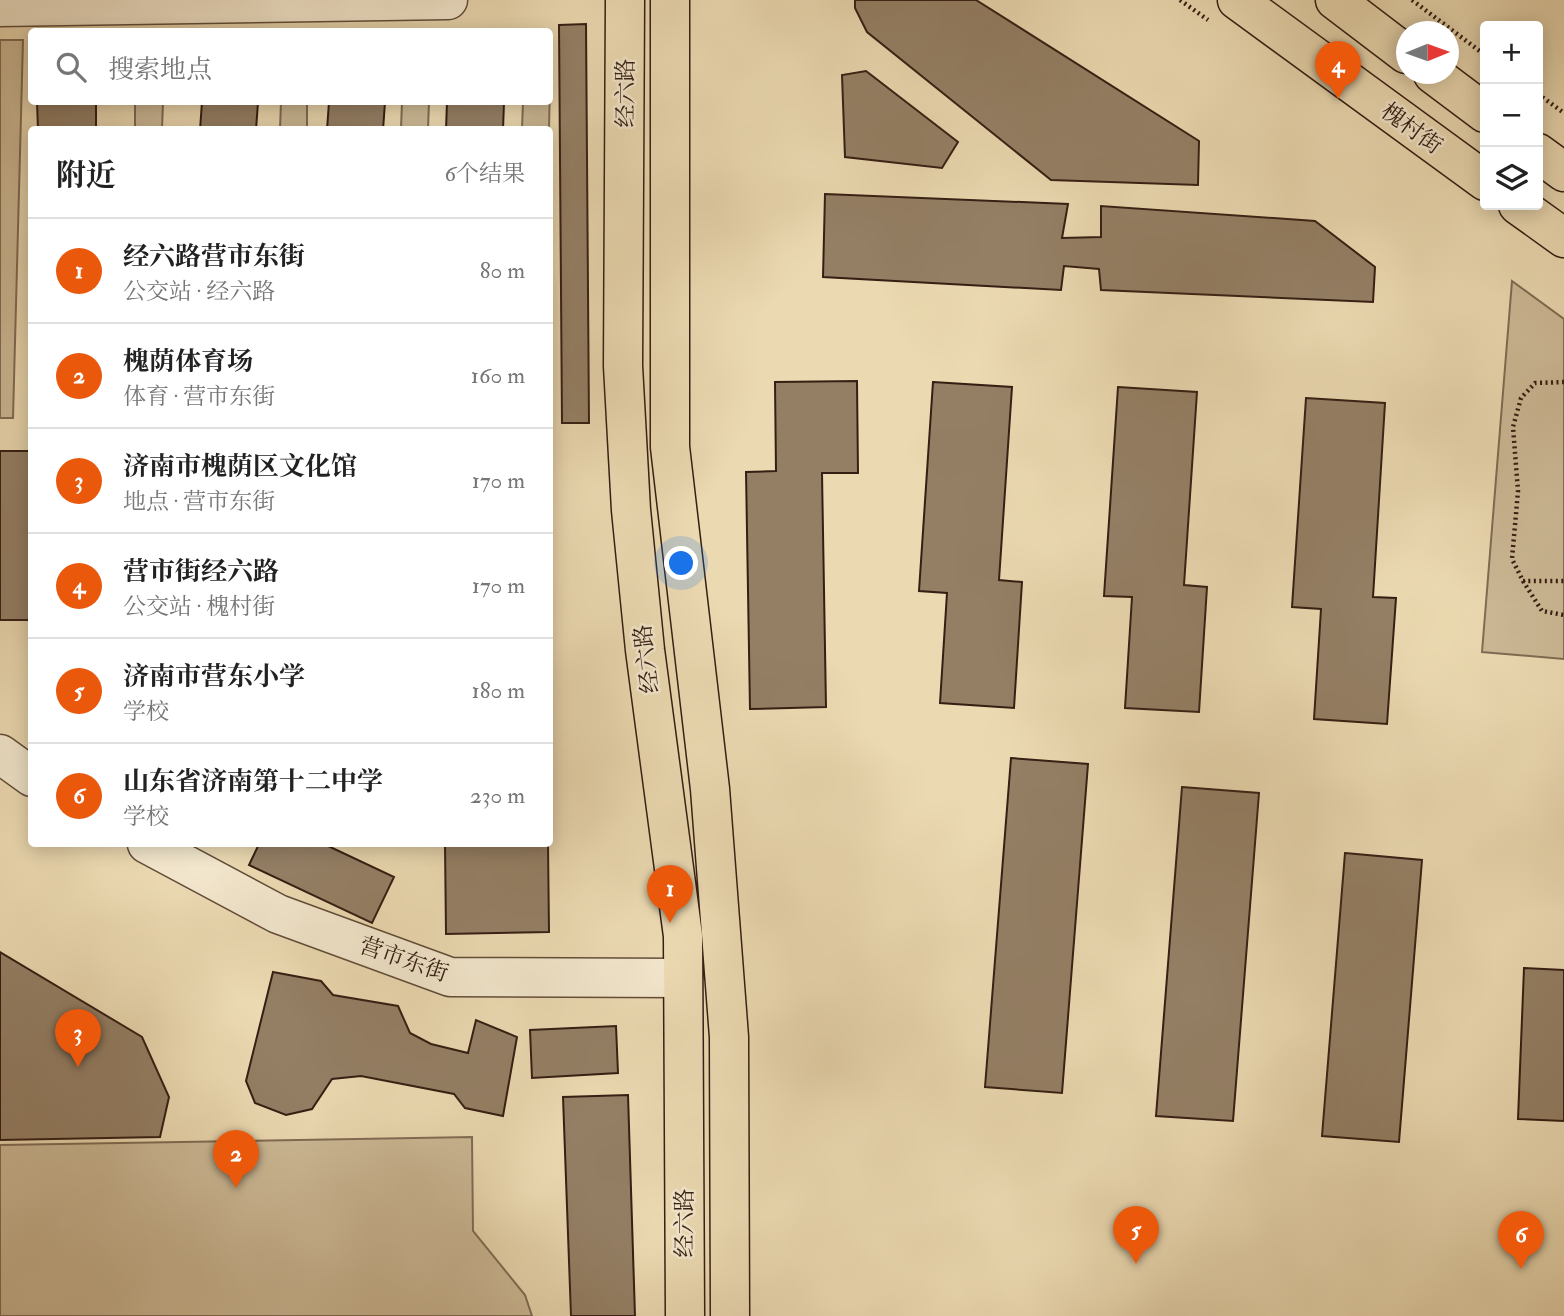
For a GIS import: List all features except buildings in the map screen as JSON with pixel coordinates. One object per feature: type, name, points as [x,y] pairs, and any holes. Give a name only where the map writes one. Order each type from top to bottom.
[{"type":"main road","name":"经六路","points":[[625,0],[623,366],[629,484],[645,650],[683,936],[685,1316]]},
{"type":"main road","name":"经六路","points":[[670,0],[670,447],[710,789],[729,1037],[730,1316]]},
{"type":"main road","name":"槐村街","points":[[1237,0],[1480,177]]},
{"type":"main road","points":[[1335,0],[1396,46]]},
{"type":"main road","points":[[1446,84],[1480,109]]},
{"type":"main road","points":[[1543,157],[1564,172]]},
{"type":"main road","points":[[1525,210],[1564,238]]},
{"type":"street","points":[[0,7],[448,0]]},
{"type":"street","points":[[0,754],[28,774]]},
{"type":"street","name":"营市东街","points":[[153,847],[278,914],[450,977],[683,978]]},
{"type":"path","points":[[1412,0],[1480,51]]},
{"type":"path","points":[[1543,98],[1564,113]]},
{"type":"path","points":[[1564,382],[1535,383],[1521,398],[1513,426],[1518,491],[1512,559],[1542,611],[1564,615]]},
{"type":"path","points":[[1523,581],[1564,581]]},
{"type":"shaded area","points":[[0,40],[23,40],[13,418],[0,418]]},
{"type":"shaded area","points":[[135,105],[163,105],[162,126],[135,126]]},
{"type":"shaded area","points":[[281,105],[307,105],[307,126],[280,126]]},
{"type":"shaded area","points":[[402,105],[429,105],[428,126],[401,126]]},
{"type":"shaded area","points":[[523,105],[550,105],[549,126],[522,126]]},
{"type":"shaded area","points":[[1512,281],[1564,319],[1564,659],[1482,652]]},
{"type":"shaded area","points":[[472,1137],[473,1231],[525,1295],[532,1316],[0,1316],[0,1145]]},
{"type":"place","name":"营市街经六路","points":[[1338,99]]},
{"type":"place","name":"经六路营市东街","points":[[670,923]]},
{"type":"place","name":"济南市槐荫区文化馆","points":[[78,1067]]},
{"type":"place","name":"槐荫体育场","points":[[236,1188]]},
{"type":"place","name":"济南市营东小学","points":[[1136,1264]]},
{"type":"place","name":"山东省济南第十二中学","points":[[1521,1269]]}]
